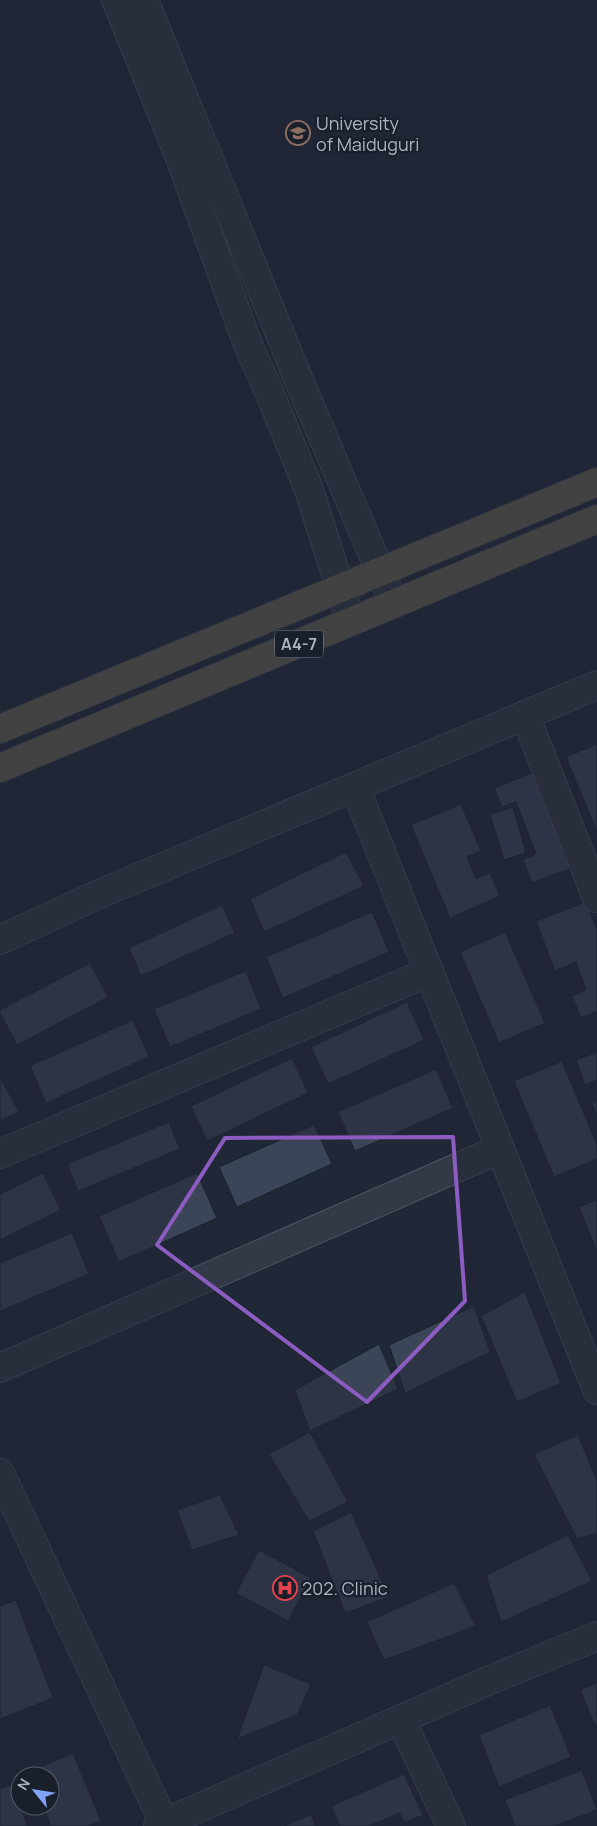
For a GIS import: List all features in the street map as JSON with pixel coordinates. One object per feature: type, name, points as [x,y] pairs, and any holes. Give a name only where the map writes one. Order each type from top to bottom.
[{"type":"highway","name":"A4-7","points":[[0,729],[597,482]]},
{"type":"highway","name":"A4-7","points":[[0,768],[597,519]]},
{"type":"street","points":[[116,0],[178,152],[247,342],[308,487],[351,622]]},
{"type":"street","points":[[144,0],[294,369],[394,604]]},
{"type":"street","points":[[0,940],[97,895],[597,685]]},
{"type":"street","points":[[525,715],[597,898]]},
{"type":"street","points":[[355,787],[597,1390]]},
{"type":"street","points":[[0,1154],[429,972]]},
{"type":"street","points":[[0,1368],[500,1149]]},
{"type":"street","points":[[0,1473],[161,1824],[597,1636]]},
{"type":"street","points":[[401,1720],[451,1826]]},
{"type":"highlighted area","points":[[453,1137],[465,1301],[367,1402],[157,1245],[225,1138]]},
{"type":"building","points":[[597,744],[597,832],[566,757]]},
{"type":"building","points":[[537,771],[574,867],[532,883],[523,860],[536,854],[516,802],[502,807],[494,788]]},
{"type":"building","points":[[461,804],[481,851],[467,857],[476,879],[490,873],[500,896],[450,918],[411,825]]},
{"type":"building","points":[[513,807],[526,853],[504,860],[490,814]]},
{"type":"building","points":[[346,852],[364,886],[264,932],[250,899]]},
{"type":"building","points":[[586,902],[597,930],[597,1011],[581,1018],[572,996],[586,990],[576,962],[555,971],[536,921]]},
{"type":"building","points":[[222,905],[235,933],[141,976],[129,948]]},
{"type":"building","points":[[372,912],[389,952],[283,998],[266,957]]},
{"type":"building","points":[[505,932],[545,1023],[499,1043],[460,952]]},
{"type":"building","points":[[90,963],[108,997],[17,1045],[0,1010]]},
{"type":"building","points":[[246,971],[261,1009],[170,1047],[154,1009]]},
{"type":"building","points":[[407,1002],[424,1040],[328,1084],[311,1047]]},
{"type":"building","points":[[133,1020],[149,1057],[46,1103],[30,1066]]},
{"type":"building","points":[[597,1052],[597,1080],[585,1085],[576,1060]]},
{"type":"building","points":[[292,1058],[308,1093],[207,1141],[191,1106]]},
{"type":"building","points":[[562,1061],[597,1145],[597,1159],[554,1177],[514,1081]]},
{"type":"building","points":[[436,1069],[453,1108],[355,1151],[338,1112]]},
{"type":"building","points":[[0,1077],[19,1112],[0,1121]]},
{"type":"building","points":[[597,1101],[597,1117],[592,1103]]},
{"type":"building","points":[[169,1122],[180,1149],[78,1191],[67,1164]]},
{"type":"building","points":[[314,1125],[332,1164],[237,1207],[219,1167]]},
{"type":"building","points":[[43,1173],[61,1210],[0,1240],[0,1194]]},
{"type":"building","points":[[197,1173],[217,1218],[119,1262],[99,1216]]},
{"type":"building","points":[[597,1200],[597,1252],[579,1207]]},
{"type":"building","points":[[72,1233],[89,1274],[0,1311],[0,1263]]},
{"type":"building","points":[[525,1292],[561,1383],[517,1402],[481,1316]]},
{"type":"building","points":[[474,1306],[490,1352],[405,1393],[389,1345]]},
{"type":"building","points":[[379,1344],[398,1389],[310,1431],[295,1390]]},
{"type":"building","points":[[310,1432],[348,1502],[309,1521],[269,1454]]},
{"type":"building","points":[[578,1435],[597,1481],[597,1533],[577,1539],[534,1454]]},
{"type":"building","points":[[220,1495],[239,1535],[192,1550],[177,1510]]},
{"type":"building","points":[[351,1512],[389,1597],[345,1613],[313,1531]]},
{"type":"building","points":[[568,1535],[592,1581],[501,1622],[486,1575]]},
{"type":"building","points":[[259,1550],[311,1578],[288,1621],[236,1593]]},
{"type":"building","points":[[454,1583],[476,1626],[384,1660],[367,1622]]},
{"type":"building","points":[[16,1600],[53,1698],[0,1719],[0,1606]]},
{"type":"building","points":[[264,1665],[311,1684],[297,1715],[237,1739]]},
{"type":"building","points":[[597,1683],[597,1730],[580,1690]]},
{"type":"building","points":[[550,1705],[571,1757],[499,1787],[479,1735]]},
{"type":"building","points":[[73,1753],[101,1821],[89,1826],[51,1826],[47,1816],[60,1816],[60,1766],[43,1766]]},
{"type":"building","points":[[582,1770],[597,1810],[554,1826],[515,1826],[505,1800]]},
{"type":"building","points":[[404,1774],[423,1815],[404,1823],[400,1813],[369,1826],[340,1826],[331,1806]]},
{"type":"building","points":[[10,1785],[10,1816],[24,1816],[28,1826],[0,1826],[0,1789]]},
{"type":"building","points":[[311,1814],[316,1826],[284,1826]]},
{"type":"place","name":"University of Maiduguri","points":[[298,133]]},
{"type":"place","name":"202. Clinic","points":[[285,1588]]}]
